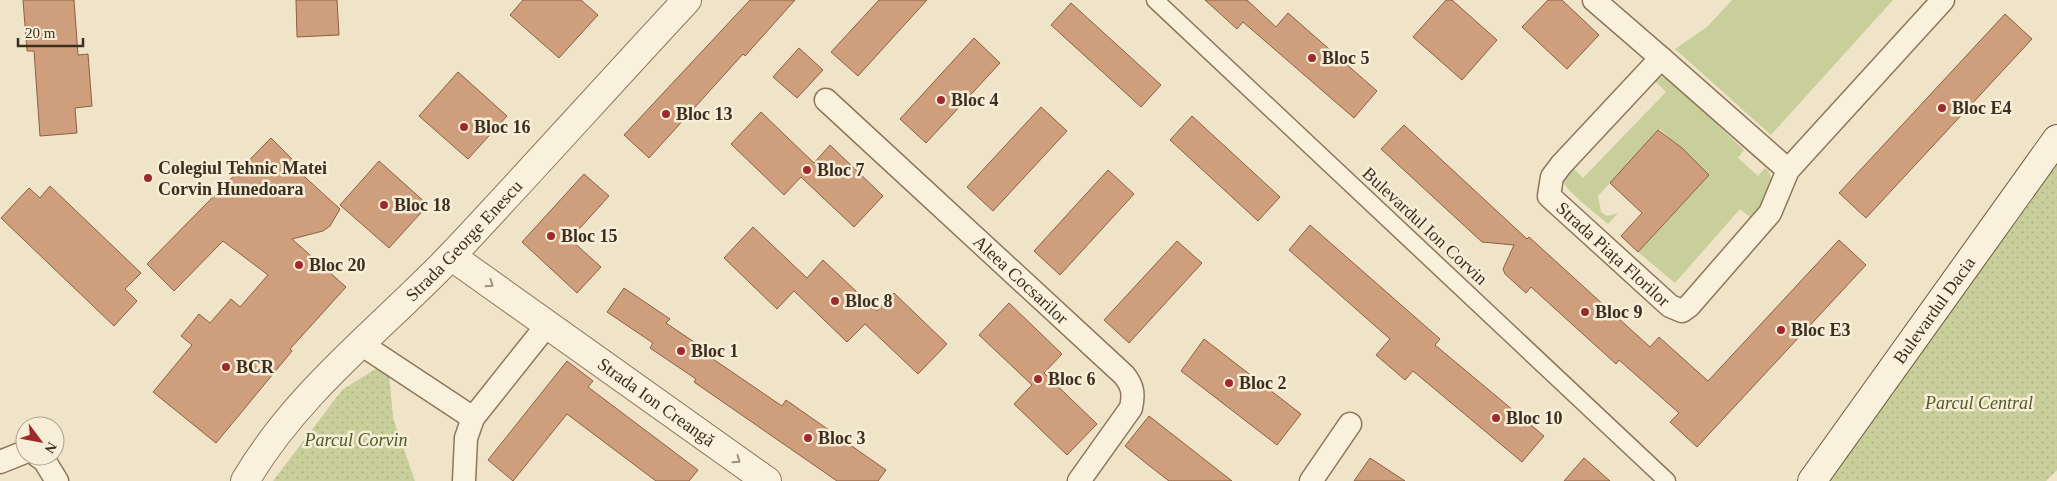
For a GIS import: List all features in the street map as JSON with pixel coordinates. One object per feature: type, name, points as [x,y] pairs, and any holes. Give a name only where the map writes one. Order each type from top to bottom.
[{"type":"street","name":"Strada George Enescu","points":[[245,481],[261,454],[288,419],[319,384],[451,256],[686,0]]},
{"type":"street","name":"Bulevardul Ion Corvin","points":[[1155,0],[1667,481]]},
{"type":"street","points":[[1594,0],[1788,170]]},
{"type":"street","name":"Strada Piața Florilor","points":[[1661,58],[1552,176],[1549,196],[1670,306],[1682,310],[1690,306],[1770,213],[1788,170],[1943,0]]},
{"type":"street","name":"Aleea Cocsarilor","points":[[826,100],[1117,369],[1132,386],[1134,396],[1131,408],[1079,481]]},
{"type":"street","name":"Bulevardul Dacia","points":[[1812,481],[2057,139]]},
{"type":"street","name":"Strada Ion Creangă","points":[[451,256],[767,481]]},
{"type":"street","points":[[464,481],[466,438],[472,418],[547,325]]},
{"type":"street","points":[[362,344],[472,418]]},
{"type":"street","points":[[1311,481],[1350,424]]},
{"type":"street","points":[[0,462],[15,456]]},
{"type":"street","points":[[48,466],[57,481]]},
{"type":"green space","points":[[1732,0],[1893,0],[1771,135],[1675,49],[1707,27]]},
{"type":"green space","points":[[1658,77],[1663,77],[1673,83],[1744,150],[1738,158],[1758,176],[1765,168],[1770,173],[1771,180],[1771,185],[1755,221],[1740,209],[1675,283],[1638,252],[1709,175],[1660,129],[1598,196],[1601,212],[1607,216],[1618,213],[1608,224],[1575,196],[1564,184],[1563,180],[1571,166],[1583,178],[1666,92],[1654,80]]},
{"type":"green space","name":"Parcul Central","points":[[2057,165],[2057,470],[2046,481],[1826,481]]},
{"type":"green space","name":"Parcul Corvin","points":[[388,361],[393,418],[415,481],[273,481],[342,390]]},
{"type":"building","points":[[23,0],[74,0],[78,55],[88,54],[92,106],[75,108],[77,133],[40,136],[34,51],[27,51]]},
{"type":"building","points":[[296,0],[337,0],[339,35],[297,37]]},
{"type":"building","points":[[523,0],[581,0],[598,15],[559,58],[510,15]]},
{"type":"building","points":[[750,0],[795,0],[745,56],[743,54],[649,158],[624,135]]},
{"type":"building","points":[[879,0],[927,0],[858,76],[831,52]]},
{"type":"building","name":"Bloc 5","points":[[1205,0],[1247,0],[1276,27],[1288,13],[1377,91],[1354,118],[1243,22],[1237,29]]},
{"type":"building","points":[[1446,0],[1452,0],[1497,40],[1462,80],[1413,37]]},
{"type":"building","points":[[1548,0],[1562,0],[1599,35],[1567,69],[1522,27]]},
{"type":"building","points":[[1071,3],[1161,85],[1141,107],[1051,25]]},
{"type":"building","name":"Bloc E4","points":[[2005,14],[2032,39],[1866,218],[1839,193]]},
{"type":"building","name":"Bloc 4","points":[[974,38],[1000,63],[926,143],[900,119]]},
{"type":"building","points":[[799,48],[823,70],[797,98],[773,77]]},
{"type":"building","name":"Bloc 16","points":[[458,72],[507,116],[468,159],[419,116]]},
{"type":"building","points":[[1041,107],[1067,131],[993,211],[967,187]]},
{"type":"building","name":"Bloc 7","points":[[761,112],[814,163],[830,145],[883,196],[854,227],[801,177],[784,195],[731,144]]},
{"type":"building","points":[[1192,116],[1280,197],[1258,221],[1170,140]]},
{"type":"building","points":[[1404,125],[1527,239],[1529,237],[1650,347],[1659,337],[1708,381],[1839,240],[1866,265],[1697,447],[1670,422],[1679,413],[1619,360],[1616,364],[1531,287],[1526,293],[1505,274],[1503,269],[1514,245],[1482,242],[1381,149]]},
{"type":"building","points":[[1658,130],[1682,148],[1709,175],[1638,252],[1621,236],[1642,213],[1610,183]]},
{"type":"building","points":[[271,138],[298,165],[295,168],[340,209],[330,226],[323,231],[292,239],[346,287],[290,349],[292,351],[216,443],[153,392],[192,345],[181,336],[199,314],[210,323],[231,299],[240,307],[268,275],[223,241],[174,291],[147,264]]},
{"type":"building","name":"Bloc 18","points":[[379,161],[428,205],[389,248],[340,205]]},
{"type":"building","points":[[1108,170],[1134,194],[1060,275],[1034,251]]},
{"type":"building","name":"Bloc 15","points":[[584,174],[609,196],[570,239],[601,267],[577,293],[522,242]]},
{"type":"building","points":[[50,186],[141,273],[125,289],[137,301],[114,326],[1,218],[29,188],[40,198]]},
{"type":"building","points":[[1310,225],[1440,339],[1435,345],[1544,436],[1522,462],[1413,371],[1405,380],[1376,355],[1390,339],[1289,250]]},
{"type":"building","name":"Bloc 8","points":[[753,227],[807,278],[823,260],[877,311],[894,293],[947,344],[918,374],[865,324],[847,342],[794,291],[777,309],[724,258]]},
{"type":"building","points":[[1177,241],[1202,263],[1129,343],[1104,320]]},
{"type":"building","points":[[624,288],[670,319],[666,323],[712,354],[710,357],[782,406],[786,400],[886,470],[878,481],[837,481],[694,382],[696,379],[650,348],[653,343],[607,312]]},
{"type":"building","name":"Bloc 6","points":[[1009,303],[1062,354],[1044,373],[1097,424],[1067,455],[1014,404],[1032,385],[979,335]]},
{"type":"building","name":"Bloc 2","points":[[1204,339],[1301,414],[1277,445],[1181,371]]},
{"type":"building","points":[[567,361],[593,381],[588,387],[698,470],[689,481],[656,481],[567,414],[513,481],[488,460]]},
{"type":"building","points":[[1149,416],[1232,481],[1169,481],[1147,464],[1125,446]]},
{"type":"building","points":[[1370,458],[1405,481],[1354,481]]},
{"type":"building","points":[[1584,458],[1610,481],[1564,481]]},
{"type":"place","name":"Bloc 5","points":[[1312,58]]},
{"type":"place","name":"Bloc 4","points":[[941,100]]},
{"type":"place","name":"Bloc E4","points":[[1942,108]]},
{"type":"place","name":"Bloc 13","points":[[666,114]]},
{"type":"place","name":"Bloc 16","points":[[464,127]]},
{"type":"place","name":"Bloc 7","points":[[807,170]]},
{"type":"place","name":"Colegiul Tehnic Matei Corvin Hunedoara","points":[[148,178]]},
{"type":"place","name":"Bloc 18","points":[[384,205]]},
{"type":"place","name":"Bloc 15","points":[[551,236]]},
{"type":"place","name":"Bloc 20","points":[[299,265]]},
{"type":"place","name":"Bloc 8","points":[[835,301]]},
{"type":"place","name":"Bloc 9","points":[[1585,312]]},
{"type":"place","name":"Bloc E3","points":[[1781,330]]},
{"type":"place","name":"Bloc 1","points":[[681,351]]},
{"type":"place","name":"BCR","points":[[226,367]]},
{"type":"place","name":"Bloc 6","points":[[1038,379]]},
{"type":"place","name":"Bloc 2","points":[[1229,383]]},
{"type":"place","name":"Bloc 10","points":[[1496,418]]},
{"type":"place","name":"Bloc 3","points":[[808,438]]}]
